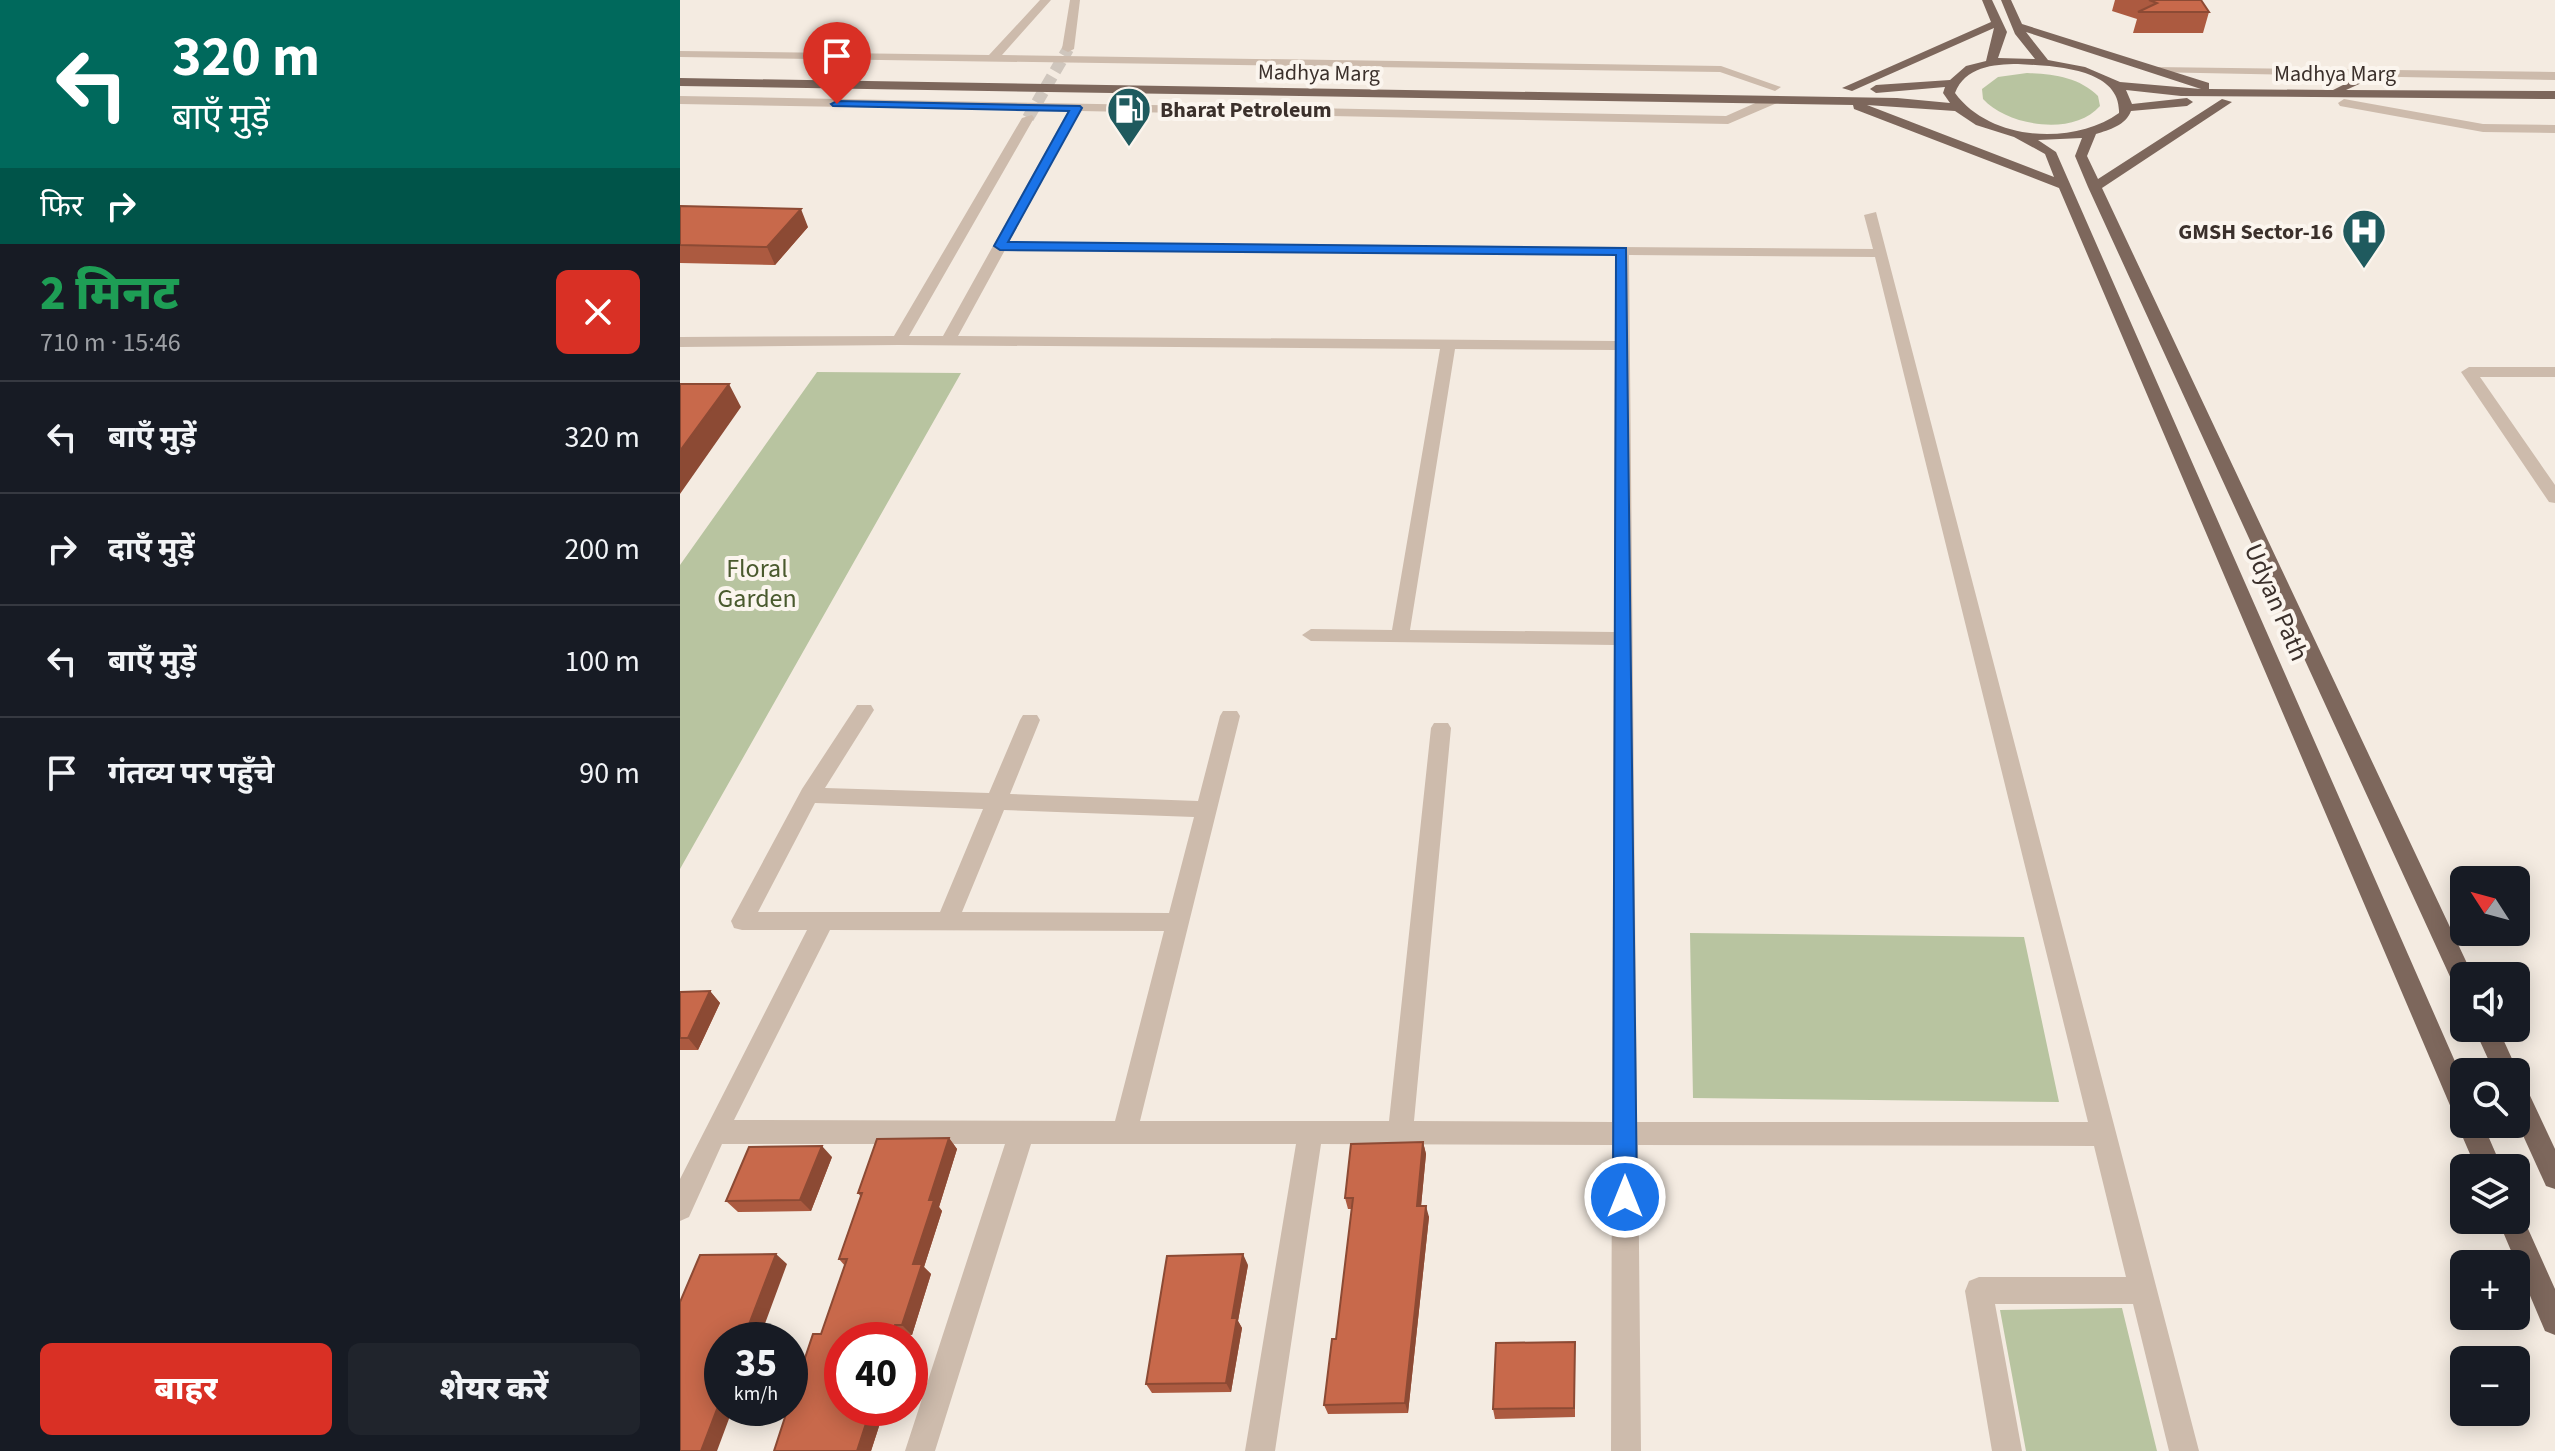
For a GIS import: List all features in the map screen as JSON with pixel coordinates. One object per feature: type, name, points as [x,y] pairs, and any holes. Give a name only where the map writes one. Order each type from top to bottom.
[{"type":"main road","points":[[1987,0],[2001,32],[1991,63],[1964,72],[1951,83],[1949,93],[1957,107],[1972,118],[2018,134],[2090,134],[2118,122],[2127,108],[2127,101],[2115,85]]},
{"type":"main road","points":[[2006,0],[2018,26],[2043,61]]},
{"type":"main road","points":[[1847,95],[1997,23]]},
{"type":"main road","points":[[2018,26],[2154,70],[2225,98]]},
{"type":"main road","name":"Madhya Marg","points":[[1991,63],[2043,61],[2090,72],[2115,85],[2225,98],[2344,103],[2555,105]]},
{"type":"main road","name":"Madhya Marg","points":[[680,72],[1774,94]]},
{"type":"main road","points":[[2327,93],[2373,74]]},
{"type":"main road","name":"Madhya Marg","points":[[680,82],[1847,95],[1957,107]]},
{"type":"main road","name":"Madhya Marg","points":[[1847,95],[1951,83]]},
{"type":"main road","name":"Madhya Marg","points":[[2127,108],[2225,98],[2327,93],[2555,95]]},
{"type":"main road","points":[[1847,95],[2064,185]]},
{"type":"main road","points":[[2095,187],[2225,98]]},
{"type":"main road","name":"Udyan Path","points":[[2018,134],[2050,152],[2450,1078]]},
{"type":"main road","name":"Udyan Path","points":[[2090,134],[2081,156],[2455,962]]},
{"type":"main road","points":[[2530,1123],[2555,1177]]},
{"type":"main road","points":[[2517,1234],[2555,1321]]},
{"type":"street","points":[[993,58],[1046,0]]},
{"type":"street","points":[[1068,49],[1075,0]]},
{"type":"street","points":[[680,54],[1721,69],[1774,94]]},
{"type":"street","points":[[2154,70],[2555,76]]},
{"type":"street","points":[[680,100],[1728,120],[1774,94]]},
{"type":"street","points":[[2344,103],[2483,128],[2555,129]]},
{"type":"street","points":[[948,341],[1076,108]]},
{"type":"street","points":[[899,340],[1028,118]]},
{"type":"street","points":[[1871,215],[2184,1451]]},
{"type":"street","points":[[1000,246],[1881,253]]},
{"type":"street","points":[[1622,251],[1626,1451]]},
{"type":"street","points":[[680,342],[899,340],[1622,346]]},
{"type":"street","points":[[1400,636],[1448,345]]},
{"type":"street","points":[[2555,372],[2469,372],[2555,498]]},
{"type":"street","points":[[1311,635],[1623,639]]},
{"type":"street","points":[[864,710],[809,795],[742,921],[1178,922]]},
{"type":"street","points":[[1124,1133],[1230,716]]},
{"type":"street","points":[[947,922],[1030,720]]},
{"type":"street","points":[[1400,1133],[1441,728]]},
{"type":"street","points":[[809,795],[1207,809]]},
{"type":"street","points":[[680,1208],[715,1132],[823,922]]},
{"type":"street","points":[[715,1132],[2104,1134]]},
{"type":"street","points":[[920,1451],[1022,1132]]},
{"type":"street","points":[[1260,1451],[1310,1133]]},
{"type":"street","points":[[2007,1451],[1979,1291],[2143,1290]]},
{"type":"green space","points":[[2027,73],[2056,76],[2083,85],[2098,96],[2100,106],[2074,122],[2041,124],[2008,116],[1983,99],[1982,89],[1998,77]]},
{"type":"green space","name":"Floral Garden","points":[[817,372],[961,373],[680,869],[680,565]]},
{"type":"green space","points":[[1690,933],[2024,937],[2059,1102],[1693,1098]]},
{"type":"green space","points":[[2122,1308],[2157,1451],[2026,1451],[2000,1310]]},
{"type":"building","points":[[2149,0],[2201,0],[2209,12],[2138,12],[2157,3]]},
{"type":"building","points":[[680,206],[801,209],[767,247],[680,245]]},
{"type":"building","points":[[680,384],[729,384],[680,451]]},
{"type":"building","points":[[710,991],[688,1038],[680,1038],[680,992]]},
{"type":"building","points":[[949,1138],[929,1200],[934,1200],[913,1264],[922,1264],[903,1322],[825,1322],[847,1259],[839,1259],[877,1139]]},
{"type":"building","points":[[1423,1142],[1417,1206],[1426,1206],[1405,1403],[1324,1405],[1332,1339],[1336,1339],[1353,1198],[1345,1198],[1351,1144]]},
{"type":"building","points":[[822,1146],[800,1200],[726,1201],[749,1147]]},
{"type":"building","points":[[776,1254],[750,1322],[704,1322],[704,1426],[711,1426],[701,1451],[680,1451],[680,1302],[700,1255]]},
{"type":"building","points":[[1243,1254],[1232,1318],[1237,1318],[1226,1383],[1146,1384],[1167,1256]]},
{"type":"building","points":[[824,1325],[824,1426],[865,1426],[857,1451],[774,1451],[782,1426],[808,1426],[808,1349],[813,1334],[821,1334]]},
{"type":"building","points":[[1575,1342],[1574,1408],[1493,1409],[1496,1343]]},
{"type":"tunnel","points":[[1028,118],[1068,49]]},
{"type":"place","name":"Bharat Petroleum","points":[[1129,148]]},
{"type":"place","name":"GMSH Sector-16","points":[[2364,270]]},
{"type":"route","points":[[837,104],[1076,108],[1000,246],[1622,251],[1625,1197]]}]
